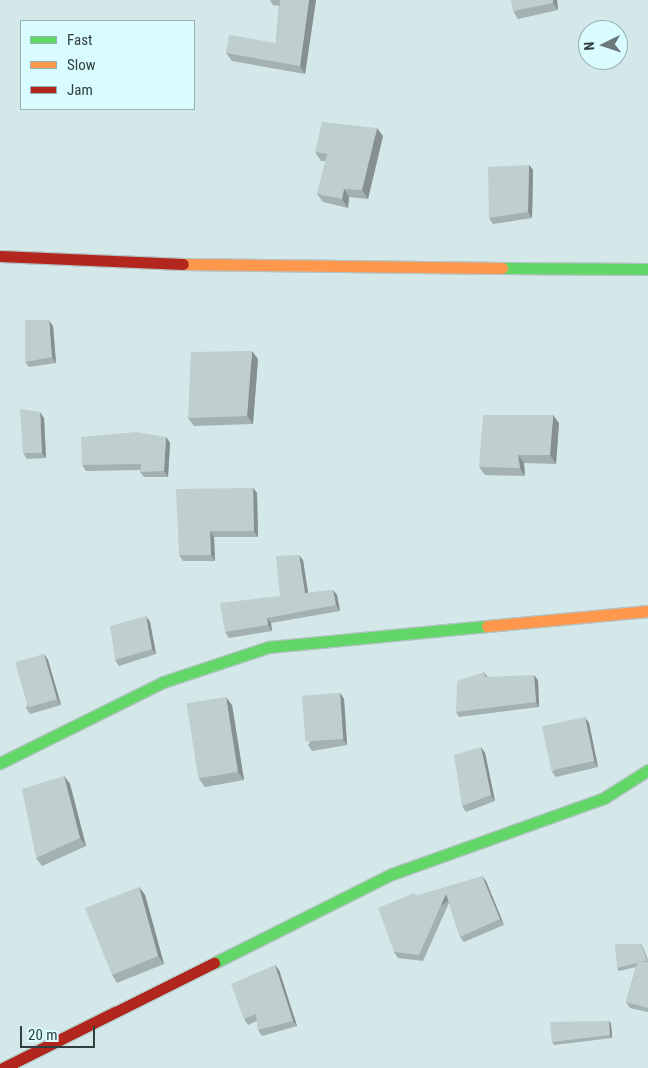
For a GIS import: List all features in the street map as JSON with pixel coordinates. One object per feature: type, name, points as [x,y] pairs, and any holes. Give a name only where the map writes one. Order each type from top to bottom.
[{"type":"street","points":[[0,256],[140,264],[648,269]]},
{"type":"street","points":[[0,763],[163,682],[270,647],[648,611]]},
{"type":"street","points":[[3,1068],[392,874],[604,798],[648,770]]},
{"type":"building","points":[[280,0],[309,0],[300,66],[226,53],[229,35],[276,43]]},
{"type":"building","points":[[511,0],[553,0],[553,3],[513,11]]},
{"type":"building","points":[[322,122],[377,128],[362,190],[344,189],[342,199],[317,194],[327,154],[315,152]]},
{"type":"building","points":[[529,165],[528,212],[489,218],[488,167]]},
{"type":"building","points":[[25,320],[49,320],[52,357],[25,362]]},
{"type":"building","points":[[252,351],[247,416],[188,418],[191,352]]},
{"type":"building","points":[[20,409],[40,412],[42,453],[23,453]]},
{"type":"building","points":[[483,415],[553,415],[550,455],[518,455],[520,468],[479,467]]},
{"type":"building","points":[[136,432],[166,437],[164,471],[140,472],[141,464],[82,465],[81,437]]},
{"type":"building","points":[[253,488],[254,531],[210,531],[211,555],[179,555],[176,489]]},
{"type":"building","points":[[299,555],[305,593],[333,590],[336,605],[267,618],[268,625],[225,632],[220,603],[280,596],[276,556]]},
{"type":"building","points":[[146,616],[152,649],[115,660],[110,626]]},
{"type":"building","points":[[44,654],[57,699],[28,707],[15,662]]},
{"type":"building","points":[[484,672],[485,677],[534,675],[536,702],[456,712],[457,681]]},
{"type":"building","points":[[340,693],[343,739],[305,742],[302,696]]},
{"type":"building","points":[[226,697],[238,772],[198,778],[186,703]]},
{"type":"building","points":[[585,717],[594,761],[551,770],[542,726]]},
{"type":"building","points":[[481,747],[491,795],[462,806],[454,755]]},
{"type":"building","points":[[64,776],[80,838],[36,858],[22,789]]},
{"type":"building","points":[[482,876],[500,919],[460,937],[446,894],[419,955],[394,952],[378,908],[414,893],[415,896]]},
{"type":"building","points":[[139,887],[158,956],[112,975],[85,908]]},
{"type":"building","points":[[615,944],[641,944],[647,961],[638,961],[637,963],[617,968]]},
{"type":"building","points":[[638,961],[648,962],[648,1008],[626,1002]]},
{"type":"building","points":[[275,965],[293,1021],[258,1030],[256,1014],[244,1019],[231,984]]},
{"type":"building","points":[[609,1021],[610,1035],[552,1042],[550,1022]]},
{"type":"traffic: fast","points":[[502,268],[648,269]]},
{"type":"traffic: fast","points":[[0,763],[163,682],[269,647],[487,626]]},
{"type":"traffic: fast","points":[[214,963],[392,874],[604,798],[648,770]]},
{"type":"traffic: slow","points":[[183,264],[502,268]]},
{"type":"traffic: slow","points":[[487,626],[648,611]]},
{"type":"traffic: jam","points":[[0,256],[183,264]]},
{"type":"traffic: jam","points":[[3,1068],[214,963]]}]
